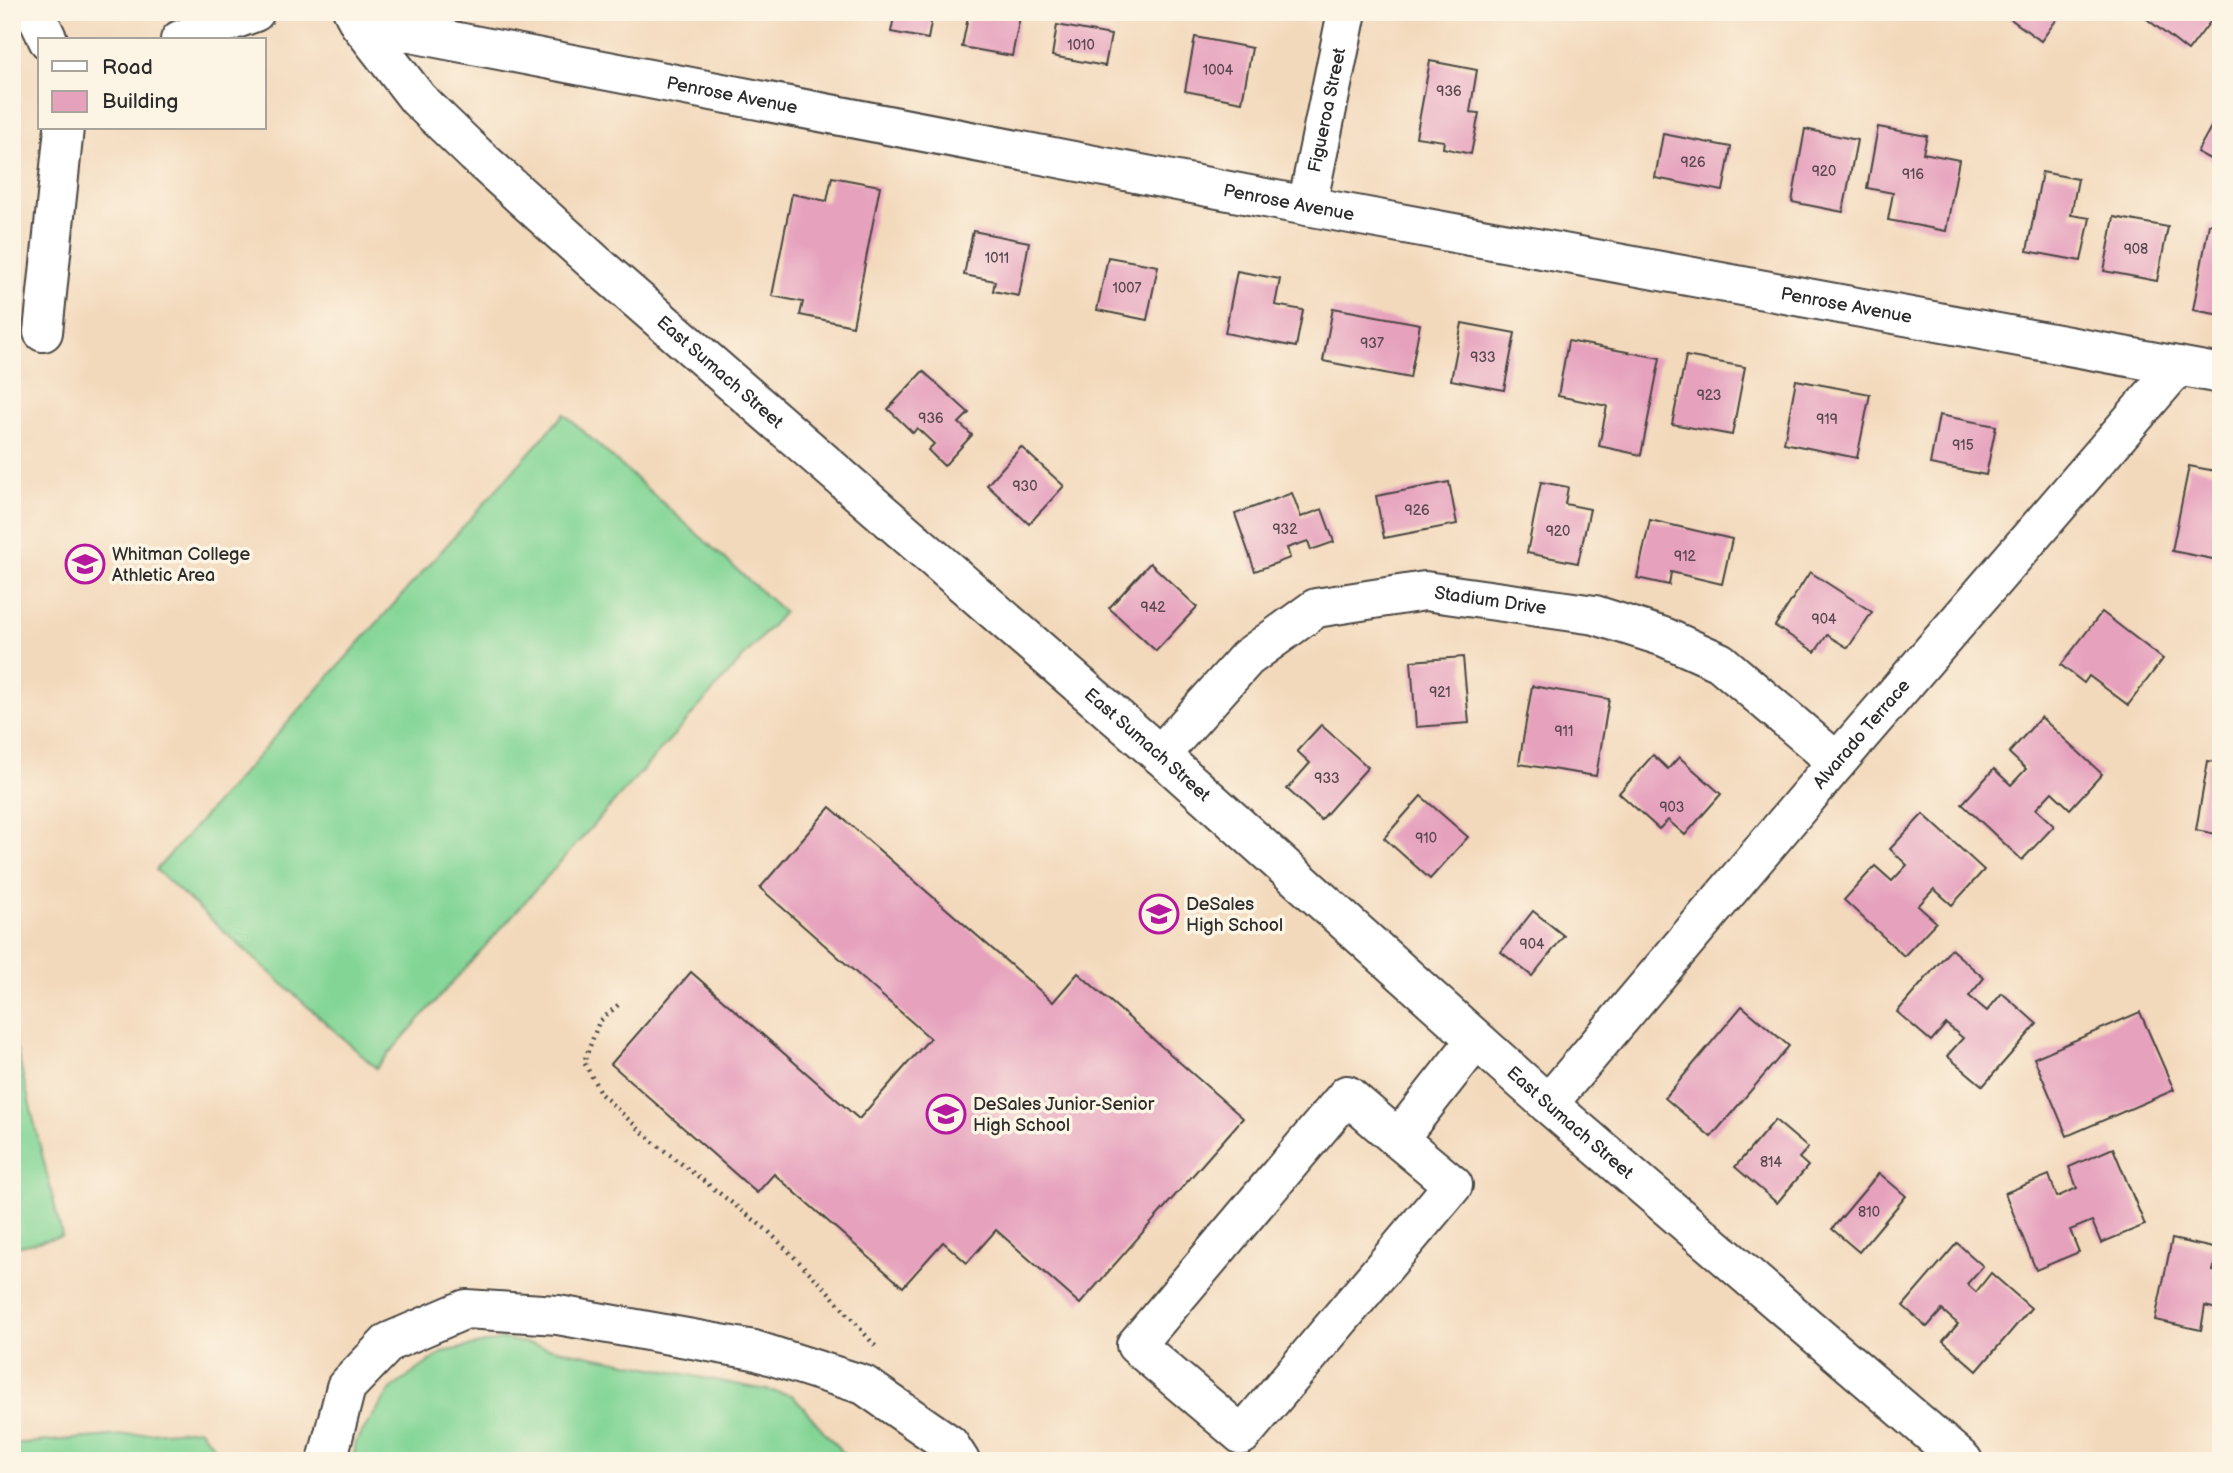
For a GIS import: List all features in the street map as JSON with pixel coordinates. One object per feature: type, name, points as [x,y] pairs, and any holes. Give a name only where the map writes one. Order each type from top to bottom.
[{"type":"street","points":[[35,12],[47,38]]},
{"type":"street","points":[[185,38],[256,12]]},
{"type":"street","name":"Figueroa Street","points":[[1307,206],[1347,12]]},
{"type":"street","name":"Penrose Avenue","points":[[356,18],[1307,206],[2221,374]]},
{"type":"street","name":"East Sumach Street","points":[[356,18],[418,99],[606,272],[1160,755],[1548,1104],[1962,1461]]},
{"type":"street","points":[[43,332],[64,130]]},
{"type":"street","name":"Alvarado Terrace","points":[[1548,1104],[1837,762],[2178,366]]},
{"type":"street","name":"Stadium Drive","points":[[1160,755],[1247,658],[1316,608],[1425,591],[1595,615],[1664,637],[1720,662],[1837,762]]},
{"type":"street","points":[[1398,1139],[1476,1040]]},
{"type":"street","points":[[1347,1096],[1398,1139],[1453,1185],[1235,1448],[1136,1345],[1347,1096]]},
{"type":"street","points":[[327,1461],[345,1387],[389,1342],[466,1310],[558,1315],[754,1350],[864,1385],[949,1444],[960,1461]]},
{"type":"path","points":[[618,1005],[599,1022],[584,1062],[601,1094],[652,1141],[767,1230],[825,1288],[884,1357]]},
{"type":"green space","points":[[564,414],[784,612],[376,1068],[156,870]]},
{"type":"green space","points":[[12,1031],[62,1236],[12,1248]]},
{"type":"green space","points":[[504,1339],[792,1395],[850,1461],[353,1461],[356,1441],[391,1389],[443,1352]]},
{"type":"green space","points":[[199,1429],[223,1456],[222,1461],[12,1461],[12,1444]]},
{"type":"building","points":[[895,12],[933,12],[928,39],[891,32]]},
{"type":"building","points":[[969,12],[1021,12],[1012,56],[962,47]]},
{"type":"building","points":[[2001,12],[2062,12],[2041,41]]},
{"type":"building","points":[[2138,12],[2213,12],[2216,14],[2188,51]]},
{"type":"building","points":[[1057,25],[1111,35],[1105,66],[1052,56]]},
{"type":"building","points":[[1195,37],[1252,48],[1242,102],[1185,91]]},
{"type":"building","points":[[1430,61],[1477,70],[1470,112],[1479,113],[1471,154],[1443,148],[1444,141],[1416,137]]},
{"type":"building","points":[[2221,109],[2221,165],[2197,152]]},
{"type":"building","points":[[1878,127],[1927,136],[1923,153],[1959,160],[1946,231],[1888,220],[1893,193],[1867,188]]},
{"type":"building","points":[[1805,129],[1857,140],[1843,212],[1792,202]]},
{"type":"building","points":[[1663,134],[1731,147],[1723,191],[1655,178]]},
{"type":"building","points":[[2042,172],[2078,179],[2071,215],[2090,218],[2081,261],[2027,251]]},
{"type":"building","points":[[832,177],[880,186],[853,326],[800,315],[803,302],[772,296],[792,194],[827,201]]},
{"type":"building","points":[[2114,217],[2168,227],[2157,281],[2104,271]]},
{"type":"building","points":[[2209,224],[2221,226],[2221,315],[2193,310]]},
{"type":"building","points":[[973,231],[1029,242],[1019,296],[993,291],[995,281],[964,275]]},
{"type":"building","points":[[1108,257],[1158,266],[1147,320],[1097,310]]},
{"type":"building","points":[[1237,271],[1280,279],[1275,305],[1303,310],[1296,347],[1225,333]]},
{"type":"building","points":[[1333,308],[1420,324],[1410,378],[1323,361]]},
{"type":"building","points":[[1462,323],[1515,333],[1504,390],[1451,380]]},
{"type":"building","points":[[1568,341],[1660,358],[1641,455],[1599,446],[1607,406],[1558,396]]},
{"type":"building","points":[[1686,356],[1745,367],[1732,435],[1672,424]]},
{"type":"building","points":[[923,371],[969,413],[959,423],[972,435],[944,466],[928,450],[934,444],[917,428],[913,433],[888,409]]},
{"type":"building","points":[[1796,380],[1870,394],[1857,458],[1784,443]]},
{"type":"building","points":[[1939,415],[1996,426],[1986,475],[1930,464]]},
{"type":"building","points":[[1021,447],[1064,486],[1029,524],[987,485]]},
{"type":"building","points":[[2189,466],[2221,472],[2221,544],[2218,560],[2172,551]]},
{"type":"building","points":[[1449,482],[1457,524],[1384,538],[1376,496]]},
{"type":"building","points":[[1541,482],[1568,487],[1565,504],[1590,509],[1578,563],[1527,553]]},
{"type":"building","points":[[1292,493],[1301,517],[1322,509],[1334,542],[1311,550],[1308,541],[1287,548],[1290,558],[1255,571],[1235,514]]},
{"type":"building","points":[[1650,520],[1732,539],[1722,584],[1671,572],[1669,585],[1637,578]]},
{"type":"building","points":[[1150,563],[1197,607],[1156,651],[1109,608]]},
{"type":"building","points":[[1810,572],[1872,612],[1848,648],[1827,635],[1815,652],[1775,626]]},
{"type":"building","points":[[2102,612],[2163,659],[2128,705],[2089,676],[2084,683],[2061,665]]},
{"type":"building","points":[[1463,657],[1469,723],[1416,727],[1411,661]]},
{"type":"building","points":[[1532,686],[1609,699],[1596,776],[1519,764]]},
{"type":"building","points":[[2041,717],[2102,774],[2070,809],[2052,792],[2036,809],[2054,826],[2022,860],[1962,804],[1994,769],[2011,785],[2026,769],[2009,753]]},
{"type":"building","points":[[1321,725],[1368,767],[1321,820],[1287,789],[1310,763],[1297,751]]},
{"type":"building","points":[[1653,755],[1668,769],[1679,757],[1721,794],[1685,835],[1668,820],[1659,829],[1619,793]]},
{"type":"building","points":[[2208,761],[2221,763],[2221,835],[2196,830]]},
{"type":"building","points":[[1421,796],[1468,837],[1430,879],[1384,838]]},
{"type":"building","points":[[830,807],[1053,1002],[1078,973],[1243,1118],[1080,1304],[996,1230],[967,1263],[943,1242],[903,1287],[774,1174],[757,1193],[611,1064],[691,972],[859,1119],[930,1038],[760,888]]},
{"type":"building","points":[[1923,814],[1984,870],[1952,905],[1934,889],[1918,906],[1936,922],[1904,956],[1844,900],[1875,866],[1892,881],[1907,865],[1890,849]]},
{"type":"building","points":[[1533,911],[1564,936],[1532,976],[1501,952]]},
{"type":"building","points":[[1951,949],[1984,978],[1969,996],[1987,1011],[2002,993],[2037,1024],[1983,1086],[1947,1056],[1963,1038],[1946,1024],[1931,1041],[1897,1012]]},
{"type":"building","points":[[1742,1006],[1789,1046],[1711,1137],[1665,1098]]},
{"type":"building","points":[[2140,1012],[2174,1090],[2067,1136],[2034,1058]]},
{"type":"building","points":[[1775,1120],[1808,1148],[1799,1158],[1808,1166],[1777,1203],[1735,1167]]},
{"type":"building","points":[[2113,1148],[2145,1225],[2101,1243],[2092,1221],[2070,1230],[2079,1252],[2036,1270],[2005,1193],[2049,1175],[2057,1197],[2077,1188],[2069,1167]]},
{"type":"building","points":[[1879,1173],[1906,1196],[1859,1252],[1832,1229]]},
{"type":"building","points":[[2172,1239],[2218,1249],[2213,1271],[2221,1273],[2221,1310],[2205,1306],[2201,1330],[2155,1320]]},
{"type":"building","points":[[1957,1243],[1983,1266],[1967,1284],[1976,1292],[1991,1273],[2031,1308],[1977,1371],[1943,1341],[1958,1324],[1942,1310],[1927,1327],[1903,1306]]},
{"type":"place","name":"Whitman College Athletic Area","points":[[85,564]]},
{"type":"place","name":"DeSales High School","points":[[1159,914]]},
{"type":"place","name":"DeSales Junior-Senior High School","points":[[946,1114]]}]
